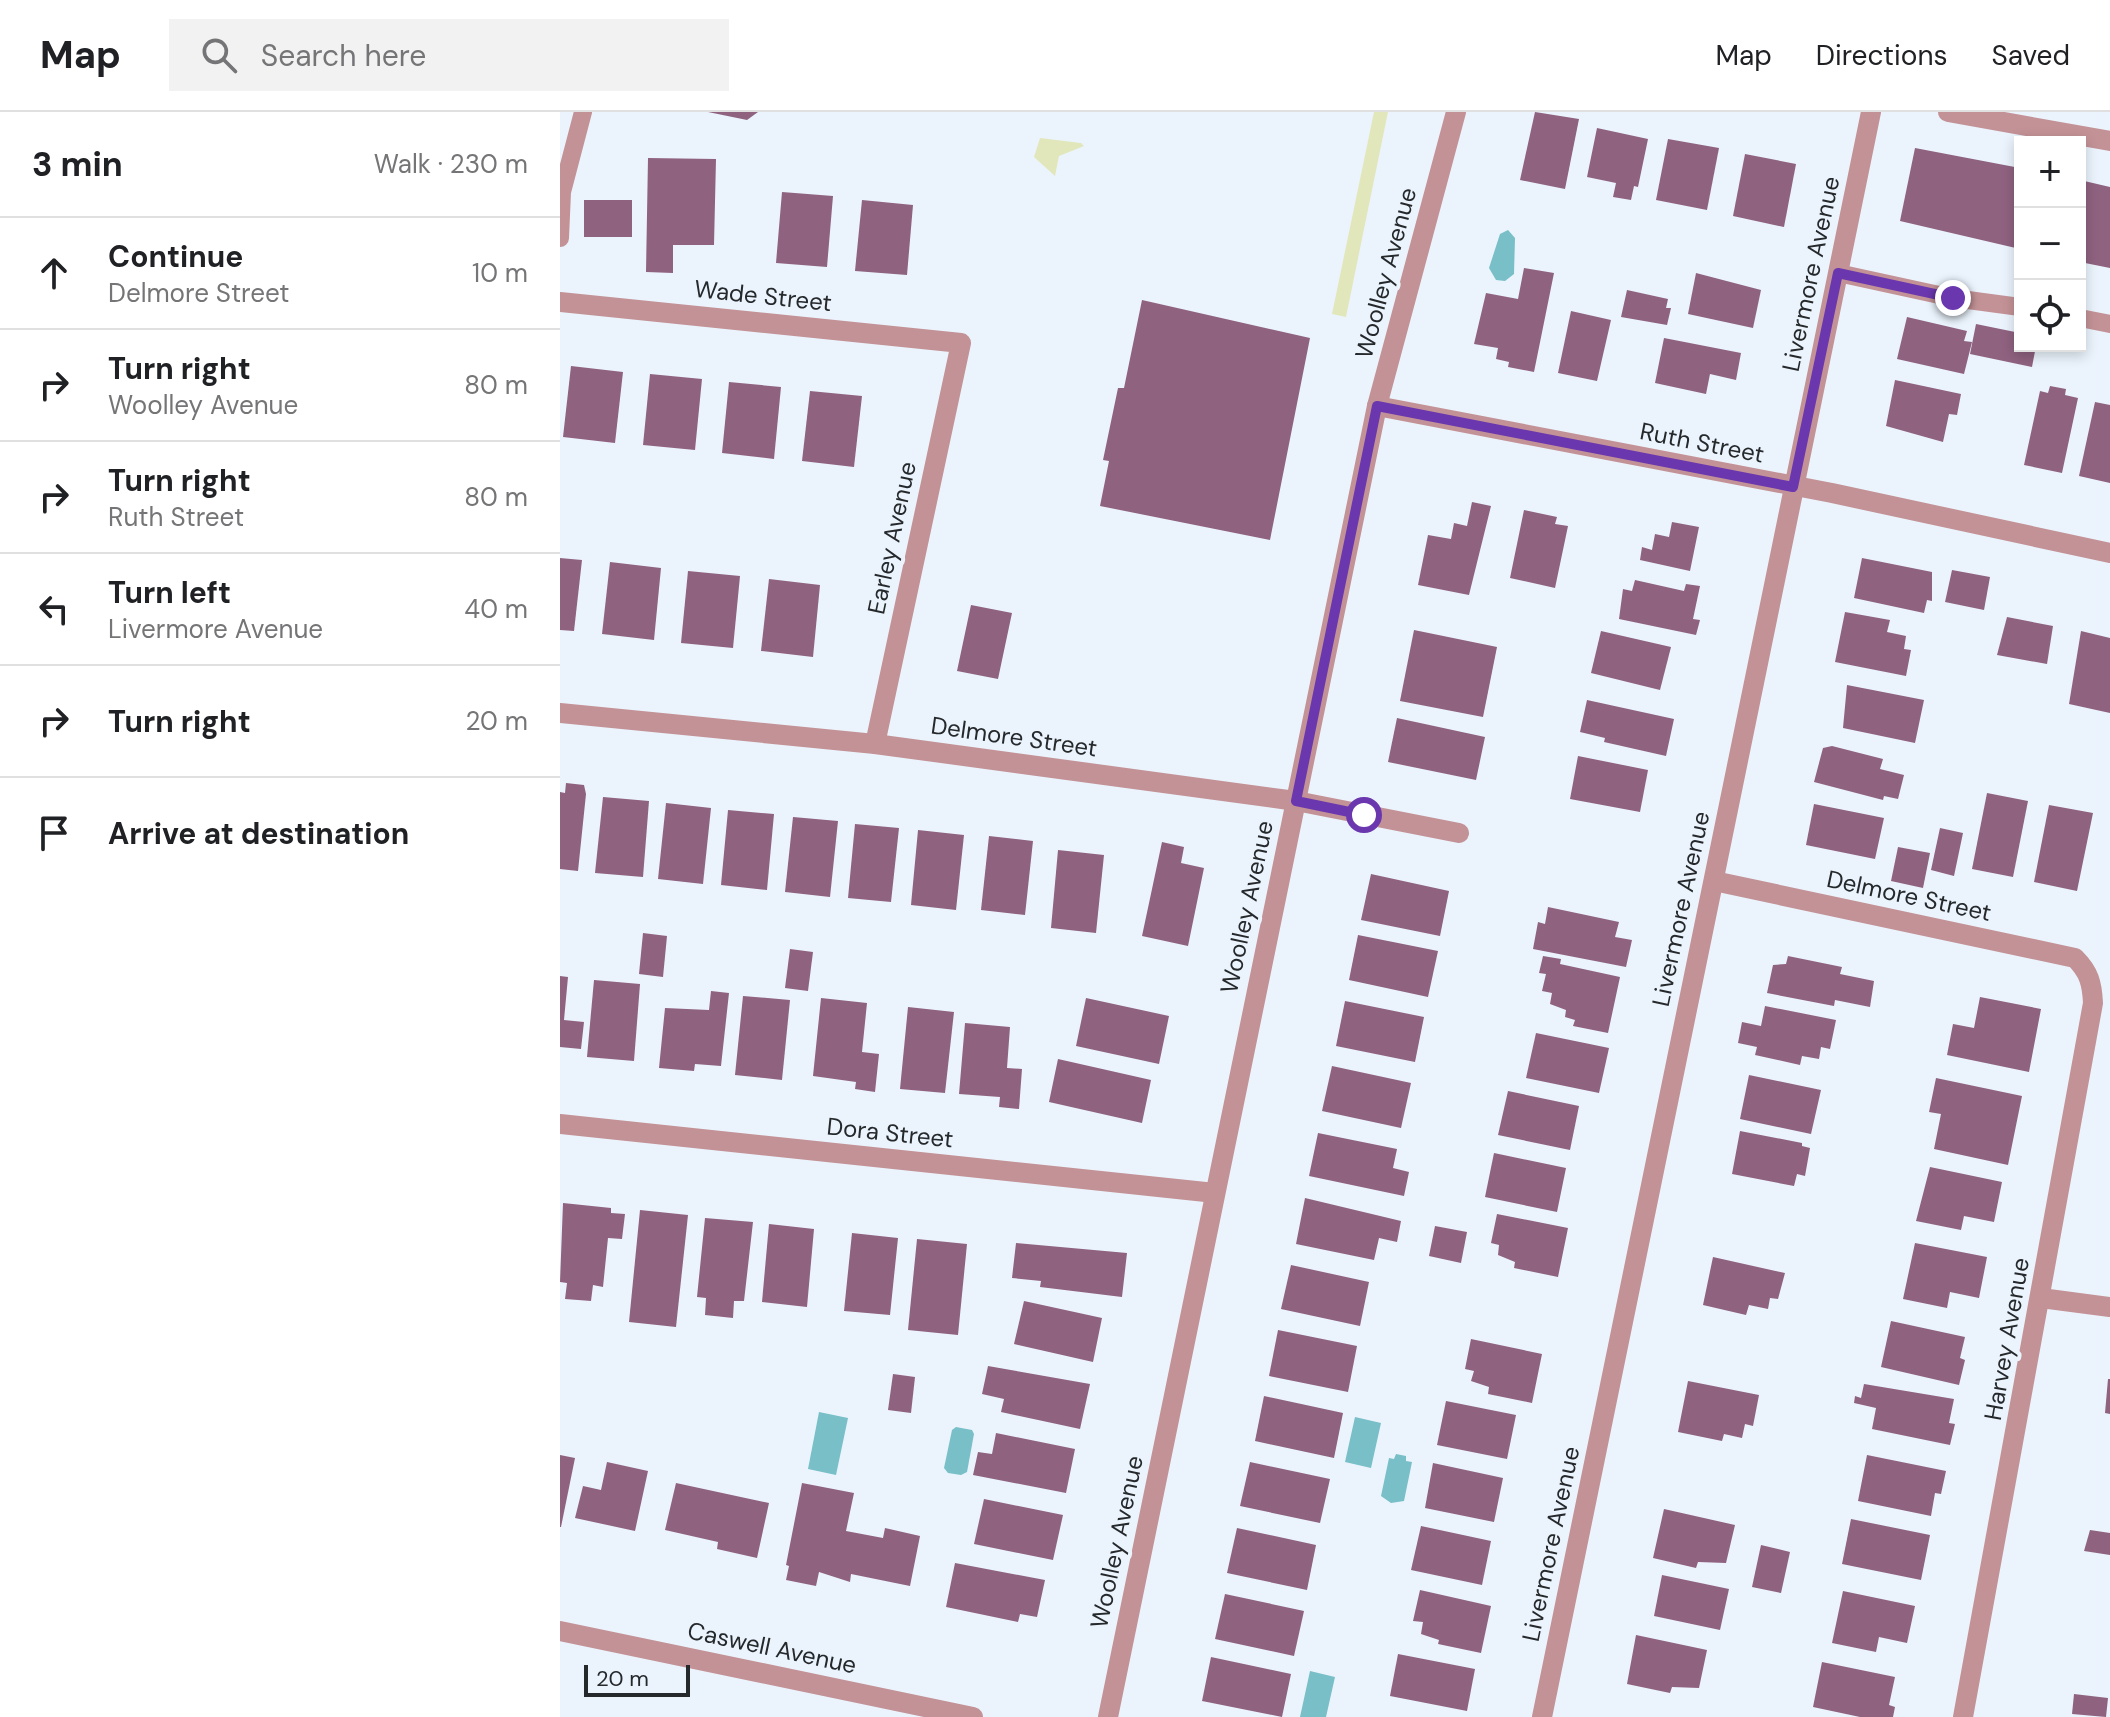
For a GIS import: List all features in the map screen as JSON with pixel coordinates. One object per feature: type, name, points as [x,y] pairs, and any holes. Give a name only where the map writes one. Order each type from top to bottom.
[{"type":"street","name":"Woolley Avenue","points":[[1108,1717],[1377,406],[1456,112]]},
{"type":"street","name":"Livermore Avenue","points":[[1542,1717],[1871,112]]},
{"type":"street","points":[[1948,112],[2110,141]]},
{"type":"street","name":"Wade Street","points":[[560,302],[961,343]]},
{"type":"street","name":"Earley Avenue","points":[[875,744],[961,343]]},
{"type":"street","name":"Ruth Street","points":[[1377,406],[2110,553]]},
{"type":"street","name":"Delmore Street","points":[[560,713],[875,744],[1296,801],[1459,833]]},
{"type":"street","name":"Delmore Street","points":[[1714,881],[2075,958],[2088,971]]},
{"type":"street","name":"Harvey Avenue","points":[[1963,1717],[2093,1003],[2088,971]]},
{"type":"street","name":"Dora Street","points":[[560,1124],[1215,1193]]},
{"type":"street","points":[[2041,1298],[2110,1307]]},
{"type":"street","name":"Caswell Avenue","points":[[560,1631],[973,1717]]},
{"type":"lane","points":[[560,238],[562,192],[583,112]]},
{"type":"lane","points":[[1838,273],[1953,298],[2014,306]]},
{"type":"lane","points":[[2086,319],[2110,324]]},
{"type":"green space","points":[[1374,112],[1388,112],[1346,317],[1332,314]]},
{"type":"green space","points":[[1040,138],[1081,143],[1084,146],[1059,156],[1055,176],[1034,157]]},
{"type":"water","points":[[1508,230],[1515,238],[1514,274],[1505,281],[1496,280],[1489,268],[1500,234]]},
{"type":"water","points":[[819,1412],[848,1418],[836,1475],[808,1469]]},
{"type":"water","points":[[1355,1417],[1381,1423],[1371,1468],[1345,1462]]},
{"type":"water","points":[[956,1427],[972,1430],[974,1434],[967,1472],[961,1475],[948,1473],[944,1468],[952,1430]]},
{"type":"water","points":[[1396,1454],[1406,1456],[1406,1461],[1412,1462],[1404,1501],[1391,1503],[1381,1496],[1389,1458],[1394,1459]]},
{"type":"water","points":[[1310,1671],[1335,1677],[1326,1717],[1300,1717]]},
{"type":"building","points":[[708,112],[758,112],[747,120]]},
{"type":"building","points":[[1535,112],[1579,119],[1565,189],[1520,180]]},
{"type":"building","points":[[1597,128],[1648,139],[1638,187],[1634,186],[1631,200],[1613,197],[1616,183],[1587,177]]},
{"type":"building","points":[[1668,139],[1719,148],[1707,210],[1656,200]]},
{"type":"building","points":[[1915,148],[2014,167],[2014,248],[1900,221]]},
{"type":"building","points":[[1745,154],[1796,164],[1784,227],[1733,216]]},
{"type":"building","points":[[648,158],[716,159],[714,245],[673,245],[673,273],[646,272]]},
{"type":"building","points":[[2086,181],[2110,187],[2110,268],[2086,263]]},
{"type":"building","points":[[782,192],[833,196],[827,267],[776,263]]},
{"type":"building","points":[[584,200],[632,200],[632,237],[584,237]]},
{"type":"building","points":[[862,200],[913,205],[907,275],[855,271]]},
{"type":"building","points":[[1524,268],[1554,273],[1534,372],[1508,367],[1509,362],[1496,359],[1498,348],[1474,344],[1486,293],[1518,299]]},
{"type":"building","points":[[1696,273],[1761,290],[1753,328],[1688,314]]},
{"type":"building","points":[[1627,290],[1668,299],[1666,308],[1671,308],[1667,325],[1621,317]]},
{"type":"building","points":[[1142,300],[1310,338],[1270,540],[1100,506],[1109,461],[1103,460],[1118,388],[1124,388]]},
{"type":"building","points":[[1571,311],[1611,320],[1597,381],[1558,373]]},
{"type":"building","points":[[1907,317],[1967,331],[1964,341],[1972,342],[1964,374],[1897,359]]},
{"type":"building","points":[[1976,324],[2014,332],[2014,352],[2035,352],[2032,367],[1970,354]]},
{"type":"building","points":[[1664,338],[1741,353],[1736,380],[1710,374],[1706,394],[1655,383]]},
{"type":"building","points":[[571,366],[623,372],[615,443],[563,437]]},
{"type":"building","points":[[650,374],[702,379],[695,450],[643,445]]},
{"type":"building","points":[[1895,380],[1961,394],[1957,415],[1949,414],[1943,442],[1886,426]]},
{"type":"building","points":[[729,382],[781,387],[774,459],[722,453]]},
{"type":"building","points":[[2050,386],[2066,389],[2065,395],[2078,398],[2062,473],[2024,465],[2040,391],[2048,393]]},
{"type":"building","points":[[810,391],[862,396],[854,467],[802,461]]},
{"type":"building","points":[[2095,402],[2110,405],[2110,483],[2079,476]]},
{"type":"building","points":[[1472,502],[1491,506],[1469,595],[1418,585],[1428,535],[1451,539],[1454,523],[1467,526]]},
{"type":"building","points":[[1524,510],[1557,517],[1555,524],[1568,526],[1555,588],[1510,578]]},
{"type":"building","points":[[1672,522],[1699,527],[1690,571],[1640,560],[1642,547],[1652,550],[1655,534],[1669,537]]},
{"type":"building","points":[[560,558],[582,560],[574,631],[560,630]]},
{"type":"building","points":[[1862,558],[1932,572],[1932,601],[1927,600],[1924,613],[1854,598]]},
{"type":"building","points":[[610,562],[661,568],[654,640],[602,634]]},
{"type":"building","points":[[1952,570],[1990,577],[1984,610],[1945,602]]},
{"type":"building","points":[[688,571],[740,576],[733,648],[681,643]]},
{"type":"building","points":[[769,579],[820,585],[813,657],[761,651]]},
{"type":"building","points":[[1635,580],[1684,591],[1686,584],[1700,586],[1693,619],[1700,620],[1696,635],[1619,619],[1623,589],[1632,591]]},
{"type":"building","points":[[971,605],[1012,613],[998,679],[957,671]]},
{"type":"building","points":[[1845,612],[1890,620],[1887,632],[1906,636],[1904,649],[1911,650],[1906,676],[1835,662]]},
{"type":"building","points":[[2007,617],[2053,626],[2047,664],[1997,655]]},
{"type":"building","points":[[1414,630],[1497,647],[1483,717],[1400,701]]},
{"type":"building","points":[[1601,631],[1671,647],[1660,690],[1591,673]]},
{"type":"building","points":[[2081,631],[2110,638],[2110,713],[2069,704]]},
{"type":"building","points":[[1847,685],[1924,700],[1915,743],[1843,728]]},
{"type":"building","points":[[1587,700],[1674,719],[1666,756],[1604,742],[1605,738],[1580,732]]},
{"type":"building","points":[[1397,718],[1485,737],[1476,780],[1388,762]]},
{"type":"building","points":[[1832,746],[1883,759],[1880,769],[1904,775],[1898,799],[1884,796],[1883,800],[1814,782],[1823,748]]},
{"type":"building","points":[[1578,756],[1648,770],[1640,812],[1570,799]]},
{"type":"building","points":[[566,783],[584,785],[586,794],[578,871],[560,869],[560,792],[565,793]]},
{"type":"building","points":[[1987,793],[2028,801],[2013,877],[1972,869]]},
{"type":"building","points":[[603,797],[649,801],[643,877],[595,873]]},
{"type":"building","points":[[666,803],[711,808],[703,884],[658,879]]},
{"type":"building","points":[[1814,804],[1884,818],[1875,859],[1806,845]]},
{"type":"building","points":[[2049,805],[2093,813],[2077,891],[2034,882]]},
{"type":"building","points":[[728,810],[774,814],[767,890],[721,885]]},
{"type":"building","points":[[793,817],[838,821],[830,897],[785,892]]},
{"type":"building","points":[[855,824],[899,828],[891,902],[848,898]]},
{"type":"building","points":[[1940,828],[1963,833],[1954,876],[1931,870]]},
{"type":"building","points":[[918,830],[964,835],[956,910],[911,905]]},
{"type":"building","points":[[989,836],[1033,841],[1025,915],[981,910]]},
{"type":"building","points":[[1162,842],[1184,847],[1181,863],[1204,868],[1188,946],[1142,936]]},
{"type":"building","points":[[1898,847],[1930,853],[1923,888],[1891,881]]},
{"type":"building","points":[[1058,850],[1104,855],[1096,933],[1051,928]]},
{"type":"building","points":[[1371,874],[1449,891],[1440,936],[1361,920]]},
{"type":"building","points":[[1548,907],[1619,922],[1615,937],[1632,940],[1626,967],[1533,949],[1538,922],[1545,924]]},
{"type":"building","points":[[643,933],[667,936],[663,977],[639,974]]},
{"type":"building","points":[[1358,935],[1438,951],[1428,997],[1349,980]]},
{"type":"building","points":[[790,949],[813,952],[808,991],[785,988]]},
{"type":"building","points":[[1543,956],[1561,959],[1560,964],[1620,977],[1608,1033],[1573,1026],[1575,1020],[1565,1017],[1566,1010],[1550,1004],[1552,993],[1542,991],[1546,974],[1539,973]]},
{"type":"building","points":[[1788,956],[1842,967],[1840,974],[1874,981],[1870,1007],[1835,1000],[1834,1006],[1767,993],[1773,965],[1786,964]]},
{"type":"building","points":[[560,976],[568,977],[564,1020],[584,1022],[581,1049],[560,1047]]},
{"type":"building","points":[[594,980],[640,984],[634,1061],[587,1057]]},
{"type":"building","points":[[711,991],[729,993],[721,1066],[695,1064],[694,1071],[659,1068],[665,1008],[709,1010]]},
{"type":"building","points":[[743,996],[790,1000],[782,1080],[735,1075]]},
{"type":"building","points":[[1980,997],[2041,1009],[2029,1072],[1947,1055],[1953,1024],[1974,1028]]},
{"type":"building","points":[[821,998],[867,1003],[862,1052],[879,1054],[875,1092],[855,1089],[856,1082],[813,1076]]},
{"type":"building","points":[[1086,998],[1169,1016],[1159,1064],[1076,1046]]},
{"type":"building","points":[[1345,1001],[1424,1017],[1415,1062],[1336,1046]]},
{"type":"building","points":[[1765,1006],[1836,1020],[1830,1049],[1821,1047],[1819,1059],[1802,1056],[1800,1065],[1755,1055],[1757,1047],[1738,1043],[1742,1022],[1761,1026]]},
{"type":"building","points":[[908,1007],[954,1012],[945,1093],[900,1089]]},
{"type":"building","points":[[965,1023],[1010,1027],[1007,1068],[1022,1069],[1019,1109],[999,1107],[1000,1097],[959,1094]]},
{"type":"building","points":[[1536,1033],[1609,1048],[1599,1093],[1526,1078]]},
{"type":"building","points":[[1058,1059],[1151,1080],[1142,1123],[1049,1102]]},
{"type":"building","points":[[1332,1066],[1411,1083],[1401,1128],[1322,1111]]},
{"type":"building","points":[[1749,1075],[1821,1090],[1811,1134],[1740,1119]]},
{"type":"building","points":[[1936,1078],[2022,1096],[2008,1165],[1934,1149],[1941,1114],[1929,1112]]},
{"type":"building","points":[[1508,1091],[1579,1106],[1570,1150],[1498,1135]]},
{"type":"building","points":[[1740,1131],[1802,1143],[1802,1146],[1810,1148],[1805,1176],[1797,1174],[1794,1186],[1732,1174]]},
{"type":"building","points":[[1318,1133],[1397,1149],[1393,1168],[1409,1172],[1404,1196],[1309,1176]]},
{"type":"building","points":[[1494,1153],[1566,1168],[1557,1212],[1485,1197]]},
{"type":"building","points":[[1930,1167],[2002,1182],[1994,1222],[1964,1216],[1961,1230],[1916,1221]]},
{"type":"building","points":[[1305,1198],[1401,1221],[1397,1242],[1379,1238],[1374,1260],[1296,1244]]},
{"type":"building","points":[[563,1203],[611,1208],[611,1213],[625,1214],[622,1239],[608,1238],[603,1287],[593,1285],[591,1301],[565,1299],[567,1283],[560,1282]]},
{"type":"building","points":[[640,1210],[688,1215],[676,1327],[629,1322]]},
{"type":"building","points":[[1497,1214],[1568,1228],[1558,1277],[1514,1268],[1515,1262],[1498,1255],[1499,1245],[1491,1243]]},
{"type":"building","points":[[705,1218],[753,1222],[744,1301],[734,1301],[733,1318],[705,1315],[706,1298],[697,1297]]},
{"type":"building","points":[[769,1224],[814,1229],[807,1307],[762,1302]]},
{"type":"building","points":[[1435,1226],[1467,1232],[1461,1263],[1429,1256]]},
{"type":"building","points":[[852,1233],[898,1238],[890,1315],[844,1311]]},
{"type":"building","points":[[917,1239],[967,1244],[958,1335],[908,1330]]},
{"type":"building","points":[[1016,1243],[1127,1253],[1122,1297],[1040,1287],[1041,1281],[1012,1278]]},
{"type":"building","points":[[1915,1243],[1987,1257],[1979,1298],[1950,1292],[1947,1308],[1903,1299]]},
{"type":"building","points":[[1713,1257],[1785,1273],[1778,1299],[1770,1298],[1768,1309],[1749,1305],[1746,1315],[1703,1305]]},
{"type":"building","points":[[1291,1265],[1369,1282],[1360,1326],[1281,1309]]},
{"type":"building","points":[[1024,1301],[1102,1318],[1093,1362],[1014,1344]]},
{"type":"building","points":[[1891,1321],[1965,1337],[1960,1358],[1965,1360],[1959,1385],[1881,1367]]},
{"type":"building","points":[[1278,1330],[1357,1346],[1348,1392],[1269,1376]]},
{"type":"building","points":[[1471,1339],[1542,1354],[1532,1403],[1488,1394],[1489,1387],[1471,1381],[1474,1371],[1465,1369]]},
{"type":"building","points":[[988,1366],[1090,1384],[1080,1429],[1001,1412],[1004,1399],[982,1394]]},
{"type":"building","points":[[893,1374],[915,1377],[911,1413],[888,1410]]},
{"type":"building","points":[[2110,1379],[2110,1414],[2105,1413]]},
{"type":"building","points":[[1688,1381],[1759,1395],[1753,1426],[1745,1424],[1742,1438],[1724,1434],[1722,1441],[1678,1432]]},
{"type":"building","points":[[1864,1384],[1954,1399],[1949,1423],[1955,1424],[1950,1445],[1872,1429],[1876,1408],[1854,1403],[1855,1396],[1861,1398]]},
{"type":"building","points":[[1264,1396],[1343,1413],[1334,1458],[1255,1441]]},
{"type":"building","points":[[1446,1401],[1516,1415],[1507,1459],[1437,1445]]},
{"type":"building","points":[[996,1433],[1075,1449],[1066,1493],[973,1475],[978,1452],[992,1454]]},
{"type":"building","points":[[560,1455],[575,1458],[561,1527],[560,1527]]},
{"type":"building","points":[[1867,1455],[1946,1471],[1941,1494],[1935,1493],[1931,1516],[1858,1501]]},
{"type":"building","points":[[607,1462],[648,1471],[635,1531],[575,1518],[583,1486],[601,1490]]},
{"type":"building","points":[[1250,1462],[1330,1479],[1320,1523],[1240,1506]]},
{"type":"building","points":[[1433,1463],[1503,1478],[1494,1522],[1425,1508]]},
{"type":"building","points":[[676,1483],[769,1503],[757,1558],[717,1549],[718,1542],[665,1530]]},
{"type":"building","points":[[802,1483],[854,1493],[846,1531],[883,1538],[885,1528],[920,1536],[910,1586],[851,1574],[850,1582],[819,1572],[816,1586],[786,1580],[789,1566],[786,1565]]},
{"type":"building","points":[[984,1499],[1063,1515],[1053,1560],[974,1544]]},
{"type":"building","points":[[1664,1509],[1735,1525],[1726,1563],[1698,1562],[1696,1568],[1653,1558]]},
{"type":"building","points":[[1851,1519],[1930,1535],[1921,1580],[1842,1564]]},
{"type":"building","points":[[1421,1526],[1491,1541],[1482,1585],[1411,1570]]},
{"type":"building","points":[[1237,1528],[1316,1545],[1307,1590],[1227,1573]]},
{"type":"building","points":[[2090,1530],[2110,1533],[2110,1555],[2084,1551]]},
{"type":"building","points":[[1761,1545],[1790,1552],[1781,1593],[1752,1587]]},
{"type":"building","points":[[955,1563],[1045,1580],[1037,1617],[1020,1614],[1018,1622],[946,1607]]},
{"type":"building","points":[[1662,1575],[1729,1589],[1720,1630],[1654,1616]]},
{"type":"building","points":[[1420,1590],[1491,1606],[1481,1653],[1438,1644],[1439,1640],[1421,1634],[1423,1622],[1413,1621]]},
{"type":"building","points":[[1843,1591],[1915,1606],[1907,1643],[1879,1637],[1876,1652],[1832,1643]]},
{"type":"building","points":[[1225,1594],[1304,1611],[1294,1656],[1215,1639]]},
{"type":"building","points":[[1636,1635],[1707,1650],[1699,1688],[1672,1687],[1670,1693],[1627,1684]]},
{"type":"building","points":[[1398,1654],[1475,1669],[1467,1711],[1390,1696]]},
{"type":"building","points":[[1211,1657],[1291,1674],[1282,1717],[1202,1701]]},
{"type":"building","points":[[1822,1662],[1895,1677],[1889,1705],[1895,1707],[1893,1717],[1860,1717],[1813,1707]]},
{"type":"building","points":[[2074,1694],[2108,1698],[2106,1717],[2072,1714]]},
{"type":"route","points":[[1364,815],[1296,801],[1377,406],[1793,487],[1838,273],[1953,298]]}]
